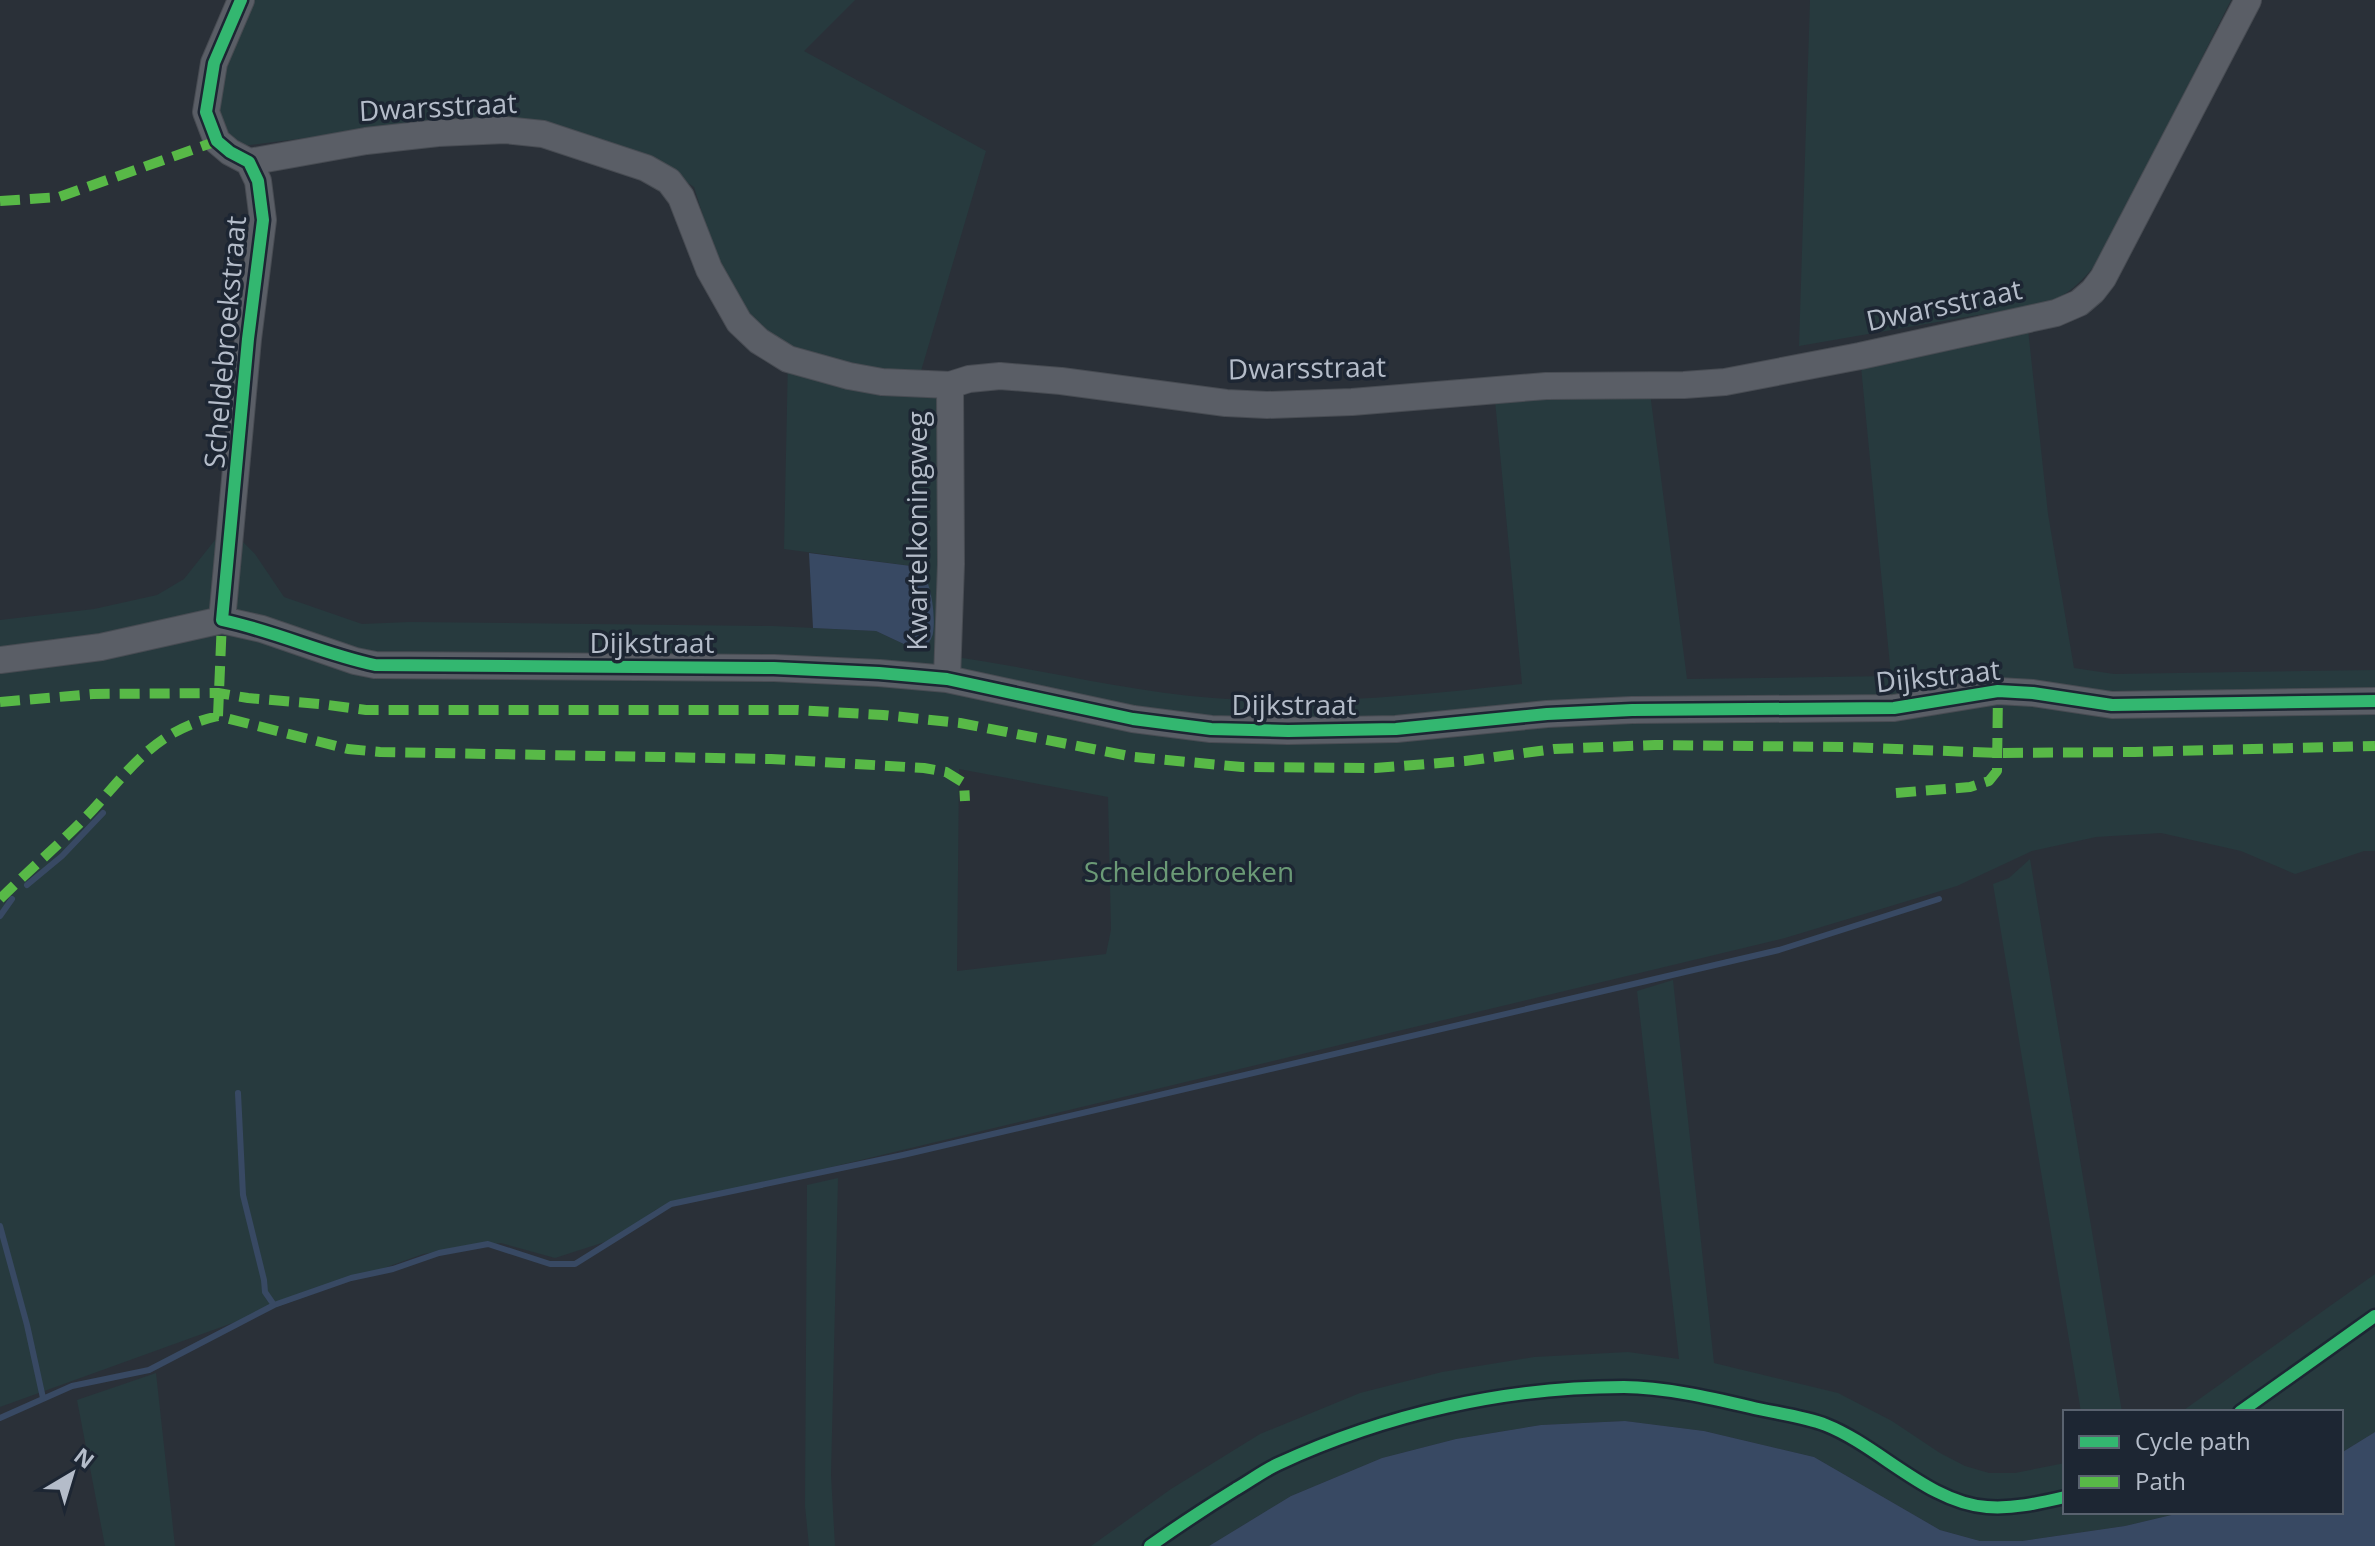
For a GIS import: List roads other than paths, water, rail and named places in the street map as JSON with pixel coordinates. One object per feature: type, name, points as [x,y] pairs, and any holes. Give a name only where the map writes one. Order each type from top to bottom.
[{"type":"street","points":[[241,0],[214,63],[206,112],[217,141],[249,162]]},
{"type":"street","name":"Dwarsstraat","points":[[249,162],[366,141],[505,130],[543,134],[646,168],[669,181],[681,197],[709,269],[739,322],[759,341],[788,359],[882,382],[950,385],[969,379],[1000,376],[1226,403],[1267,405],[1352,402],[1546,386],[1725,382],[2056,313],[2079,303],[2103,278],[2248,0]]},
{"type":"street","name":"Scheldebroekstraat","points":[[222,620],[248,339],[263,220],[258,181],[249,162]]},
{"type":"street","name":"Kwartelkoningweg","points":[[947,679],[951,564],[950,385]]},
{"type":"street","points":[[0,660],[101,647],[222,620]]},
{"type":"street","name":"Dijkstraat","points":[[222,620],[262,629],[375,665],[774,668],[947,679],[1133,719],[1211,729],[1396,729],[1561,713],[1894,708],[1998,691],[2112,705],[2375,701]]},
{"type":"water","points":[[809,553],[919,567],[927,580],[933,608],[933,634],[928,644],[908,646],[876,631],[813,628]]},
{"type":"water","points":[[1625,1421],[1704,1431],[1814,1457],[1940,1530],[1980,1541],[2022,1541],[2125,1526],[2176,1514],[2343,1514],[2343,1452],[2375,1432],[2375,1546],[1209,1546],[1291,1496],[1382,1458],[1456,1439],[1541,1425]]},
{"type":"waterway","points":[[27,885],[62,856],[103,813]]},
{"type":"waterway","points":[[0,916],[12,899]]},
{"type":"waterway","points":[[0,1418],[72,1386],[149,1370],[274,1305],[351,1278],[393,1269],[439,1253],[488,1244],[550,1264],[575,1264],[671,1204],[903,1155],[1779,950],[1939,899]]},
{"type":"waterway","points":[[238,1093],[243,1195],[265,1292],[274,1305]]},
{"type":"waterway","points":[[0,1226],[43,1398]]},
{"type":"park label","name":"Scheldebroeken","points":[[1189,872]]}]
